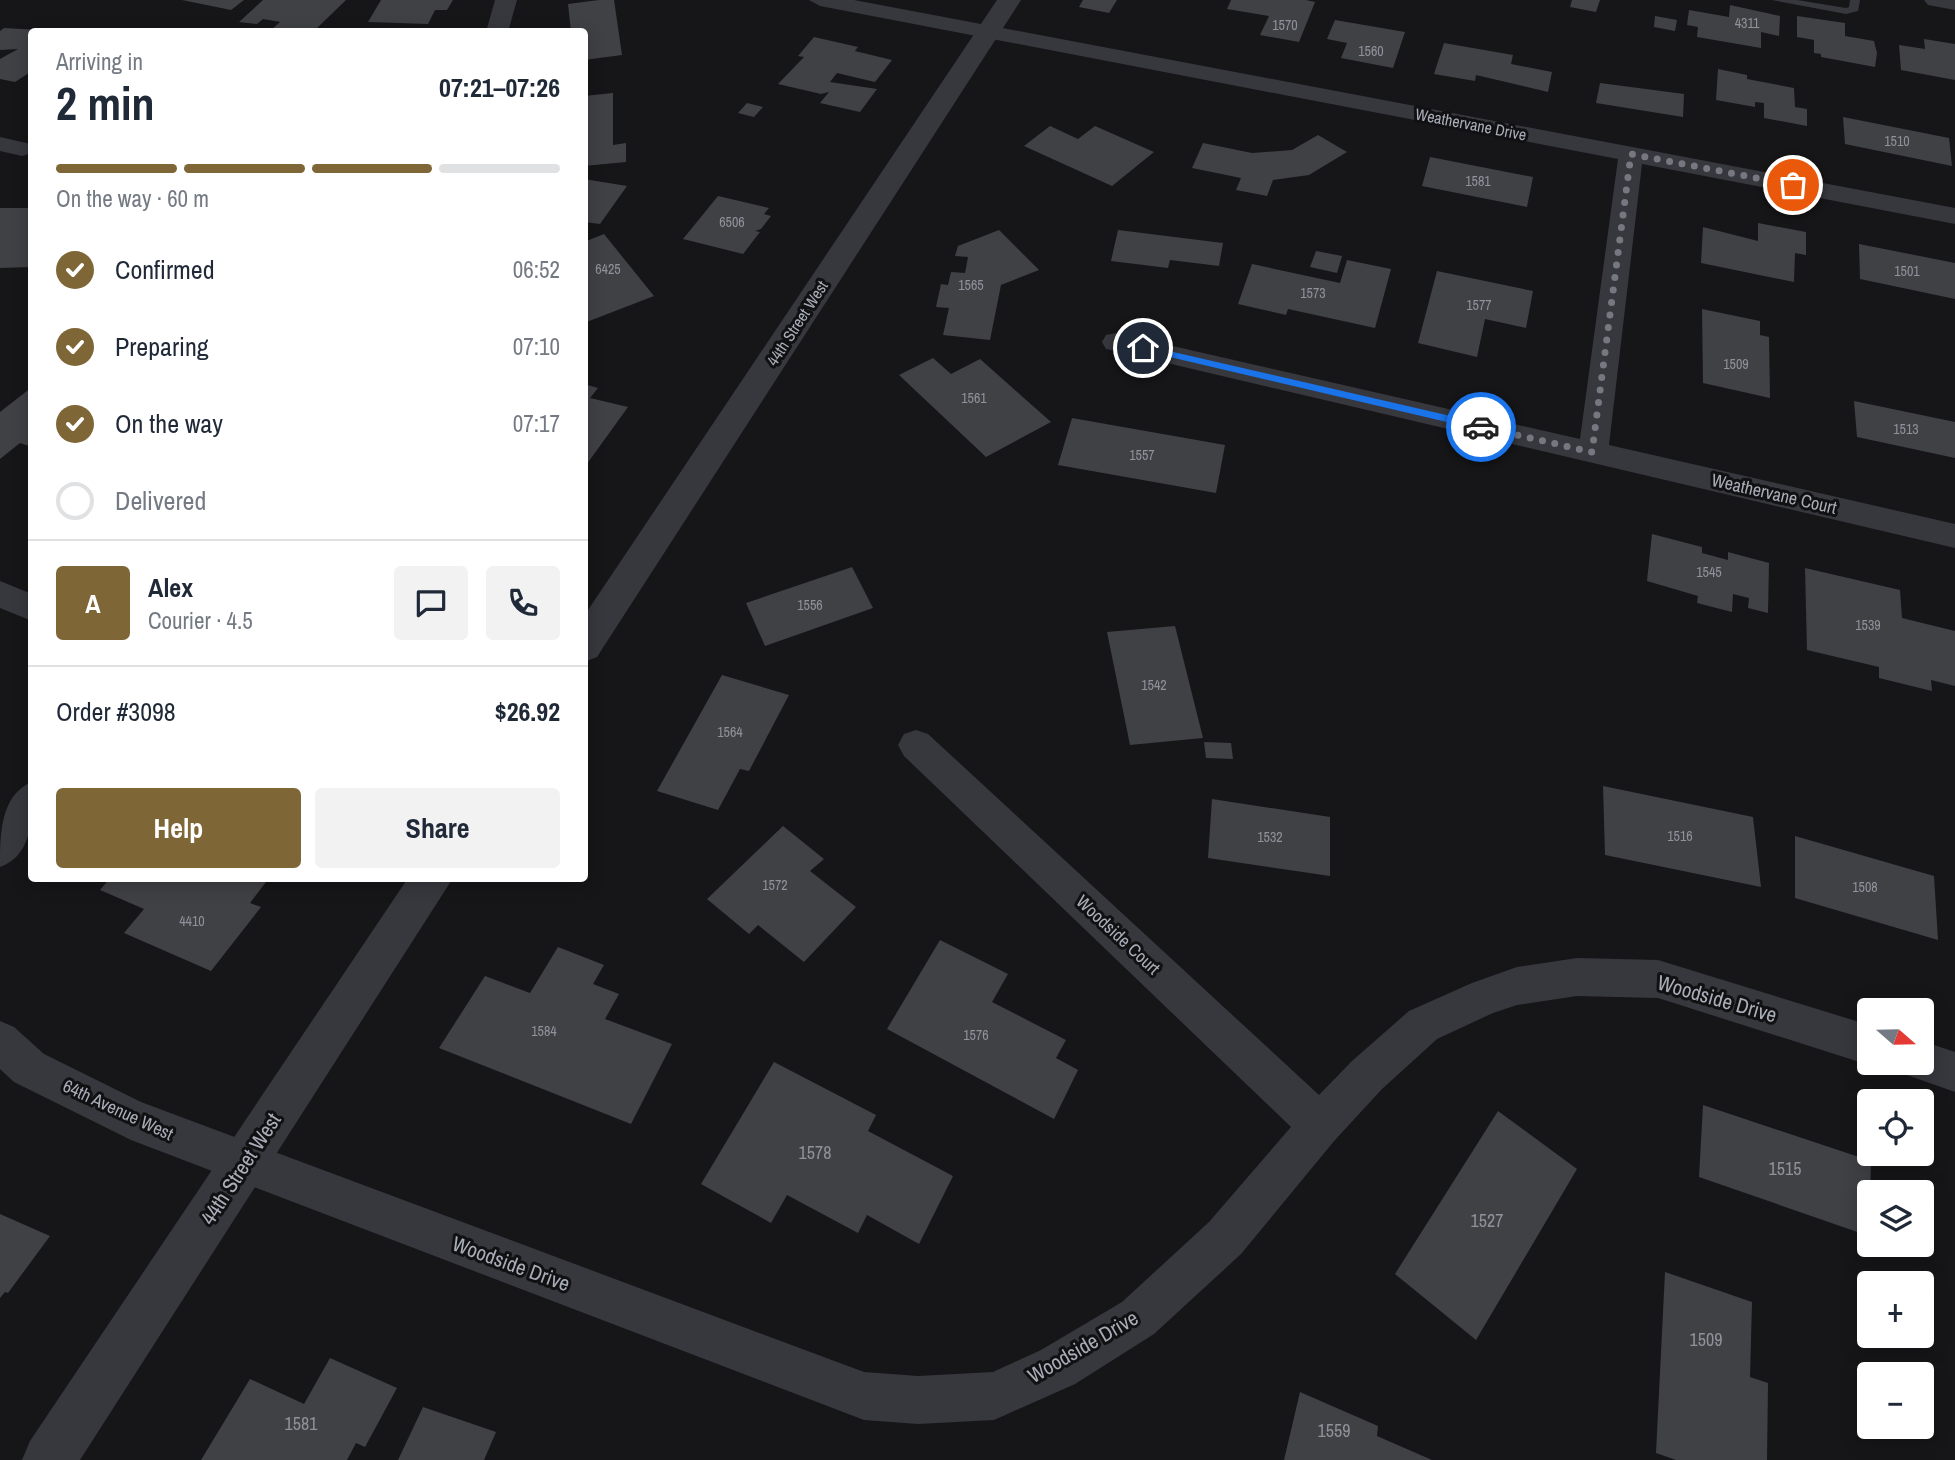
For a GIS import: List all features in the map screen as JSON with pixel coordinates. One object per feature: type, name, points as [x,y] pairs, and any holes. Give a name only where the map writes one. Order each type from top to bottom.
[{"type":"street","points":[[498,28],[506,0]]},
{"type":"street","name":"Weathervane Drive","points":[[820,0],[1955,216]]},
{"type":"street","name":"44th Street West","points":[[588,641],[1009,0]]},
{"type":"street","points":[[1936,0],[1955,3]]},
{"type":"street","points":[[1592,452],[1631,154]]},
{"type":"street","name":"Weathervane Court","points":[[1116,342],[1955,536]]},
{"type":"street","points":[[0,594],[28,606]]},
{"type":"street","name":"Woodside Court","points":[[916,745],[1320,1125]]},
{"type":"street","points":[[0,850],[28,804]]},
{"type":"street","name":"44th Street West","points":[[49,1460],[429,882]]},
{"type":"street","name":"Woodside Drive","points":[[244,1164],[864,1396],[918,1400],[994,1396],[1058,1367],[1138,1318],[1225,1238],[1320,1125],[1367,1075],[1423,1025],[1517,986],[1577,977],[1658,979],[1857,1041]]},
{"type":"street","name":"64th Avenue West","points":[[0,1041],[29,1068],[40,1074],[131,1119],[244,1164]]},
{"type":"street","points":[[1934,1065],[1955,1072]]},
{"type":"lane","points":[[1777,0],[1846,11],[1854,9],[1855,0]]},
{"type":"building","points":[[182,0],[244,0],[231,10]]},
{"type":"building","points":[[263,0],[346,0],[317,28],[273,28],[280,22],[263,19],[257,24],[239,22]]},
{"type":"building","points":[[381,0],[453,0],[447,10],[435,10],[428,24],[368,22]]},
{"type":"building","points":[[614,0],[622,55],[588,59],[588,28],[571,28],[568,4]]},
{"type":"building","points":[[1083,0],[1117,0],[1109,13],[1079,7]]},
{"type":"building","points":[[1231,0],[1315,2],[1299,42],[1260,35],[1269,16],[1227,9]]},
{"type":"building","points":[[1572,0],[1600,0],[1596,12],[1570,7]]},
{"type":"building","points":[[1730,5],[1780,16],[1779,36],[1761,32],[1761,48],[1697,37],[1698,27],[1687,25],[1689,10],[1729,17]]},
{"type":"building","points":[[1655,16],[1677,20],[1675,31],[1654,27]]},
{"type":"building","points":[[1797,16],[1845,23],[1845,36],[1874,41],[1877,53],[1875,67],[1821,57],[1821,54],[1814,53],[1814,40],[1797,37]]},
{"type":"building","points":[[1335,20],[1405,32],[1393,68],[1341,58],[1347,43],[1327,39]]},
{"type":"building","points":[[4,28],[28,29],[28,74],[15,82],[0,79],[0,59],[18,49],[0,50],[0,31]]},
{"type":"building","points":[[814,37],[858,47],[855,51],[892,60],[875,82],[837,73],[830,82],[877,89],[860,112],[820,103],[829,92],[821,94],[778,84],[804,57],[798,56]]},
{"type":"building","points":[[1924,39],[1955,44],[1955,80],[1901,70],[1899,45],[1925,49]]},
{"type":"building","points":[[1444,43],[1513,55],[1511,64],[1552,72],[1548,92],[1476,75],[1475,81],[1434,74]]},
{"type":"building","points":[[1718,69],[1747,75],[1747,79],[1794,88],[1795,107],[1807,109],[1807,126],[1764,118],[1764,103],[1755,102],[1755,107],[1716,100]]},
{"type":"building","points":[[1600,83],[1684,94],[1683,117],[1596,103]]},
{"type":"building","points":[[613,93],[613,145],[626,143],[626,162],[588,166],[588,96]]},
{"type":"building","points":[[747,103],[763,107],[754,117],[738,113]]},
{"type":"building","points":[[1843,117],[1949,138],[1952,166],[1845,144]]},
{"type":"building","points":[[1050,126],[1078,139],[1095,126],[1154,152],[1112,186],[1024,146]]},
{"type":"building","points":[[1318,135],[1347,152],[1309,175],[1273,180],[1267,196],[1236,190],[1241,178],[1192,168],[1203,143],[1252,153],[1292,150]]},
{"type":"building","points":[[1430,157],[1533,177],[1527,207],[1422,186]]},
{"type":"building","points":[[588,180],[627,186],[600,224],[588,222]]},
{"type":"building","points":[[718,196],[769,208],[764,214],[771,216],[761,229],[755,231],[760,232],[743,254],[683,239]]},
{"type":"building","points":[[0,208],[28,208],[28,267],[0,268]]},
{"type":"building","points":[[1758,223],[1806,232],[1806,255],[1795,253],[1794,282],[1701,263],[1703,227],[1758,241]]},
{"type":"building","points":[[999,230],[1039,270],[1001,285],[990,340],[943,335],[949,308],[936,307],[941,284],[948,285],[951,272],[965,273],[968,257],[955,256],[958,246]]},
{"type":"building","points":[[1118,230],[1223,243],[1219,266],[1170,260],[1168,268],[1111,261]]},
{"type":"building","points":[[604,234],[654,296],[588,321],[588,240]]},
{"type":"building","points":[[1859,244],[1955,263],[1955,299],[1860,279]]},
{"type":"building","points":[[1316,251],[1342,256],[1337,273],[1310,267]]},
{"type":"building","points":[[1347,260],[1391,269],[1375,328],[1288,309],[1286,315],[1238,304],[1252,264],[1340,283]]},
{"type":"building","points":[[1437,271],[1533,291],[1526,328],[1485,319],[1477,357],[1418,343]]},
{"type":"building","points":[[1702,309],[1760,321],[1760,335],[1769,337],[1770,398],[1703,383]]},
{"type":"building","points":[[933,358],[951,374],[980,359],[1051,422],[986,457],[899,375]]},
{"type":"building","points":[[588,385],[598,388],[590,398],[628,407],[588,462]]},
{"type":"building","points":[[28,390],[28,446],[20,443],[0,459],[0,412]]},
{"type":"building","points":[[1854,401],[1955,422],[1955,458],[1857,437]]},
{"type":"building","points":[[1072,418],[1225,445],[1216,493],[1058,465]]},
{"type":"building","points":[[1652,534],[1702,547],[1702,553],[1728,560],[1728,552],[1769,563],[1768,613],[1748,608],[1749,598],[1733,594],[1732,612],[1697,603],[1698,596],[1647,581]]},
{"type":"building","points":[[852,567],[873,608],[765,646],[746,603]]},
{"type":"building","points":[[1805,568],[1900,590],[1902,618],[1955,631],[1955,686],[1931,680],[1932,691],[1879,678],[1879,667],[1807,650]]},
{"type":"building","points":[[1175,626],[1203,738],[1130,745],[1107,632]]},
{"type":"building","points":[[722,675],[789,695],[749,771],[740,769],[718,810],[657,791]]},
{"type":"building","points":[[1204,742],[1231,743],[1233,759],[1206,758]]},
{"type":"building","points":[[1603,786],[1753,817],[1761,887],[1605,855]]},
{"type":"building","points":[[1212,799],[1330,817],[1330,876],[1208,858]]},
{"type":"building","points":[[783,826],[824,859],[810,871],[856,907],[804,962],[758,925],[749,934],[707,899]]},
{"type":"building","points":[[1795,836],[1934,876],[1938,940],[1795,898]]},
{"type":"building","points":[[107,882],[266,882],[250,903],[261,907],[211,971],[124,933],[144,909],[100,890]]},
{"type":"building","points":[[940,940],[1008,974],[992,1002],[1066,1040],[1056,1058],[1078,1070],[1054,1119],[887,1029]]},
{"type":"building","points":[[558,947],[604,965],[593,984],[619,994],[605,1019],[672,1044],[631,1124],[439,1048],[485,976],[530,993]]},
{"type":"building","points":[[774,1062],[876,1115],[868,1131],[953,1176],[919,1244],[867,1215],[858,1233],[787,1195],[771,1223],[701,1184]]},
{"type":"building","points":[[1703,1105],[1857,1156],[1857,1166],[1871,1166],[1870,1180],[1857,1180],[1857,1232],[1699,1177]]},
{"type":"building","points":[[1498,1111],[1577,1169],[1476,1340],[1395,1274]]},
{"type":"building","points":[[0,1214],[50,1236],[8,1293],[5,1292],[0,1298]]},
{"type":"building","points":[[1665,1272],[1752,1302],[1750,1377],[1768,1383],[1767,1460],[1676,1460],[1656,1453]]},
{"type":"building","points":[[330,1358],[397,1388],[365,1447],[356,1443],[347,1460],[201,1460],[250,1379],[304,1404]]},
{"type":"building","points":[[1300,1392],[1378,1426],[1377,1436],[1432,1460],[1284,1460]]},
{"type":"building","points":[[423,1407],[496,1432],[484,1460],[398,1460]]},
{"type":"way so far","points":[[1481,427],[1592,452],[1631,154],[1793,185]]},
{"type":"route","points":[[1143,348],[1481,427]]}]
